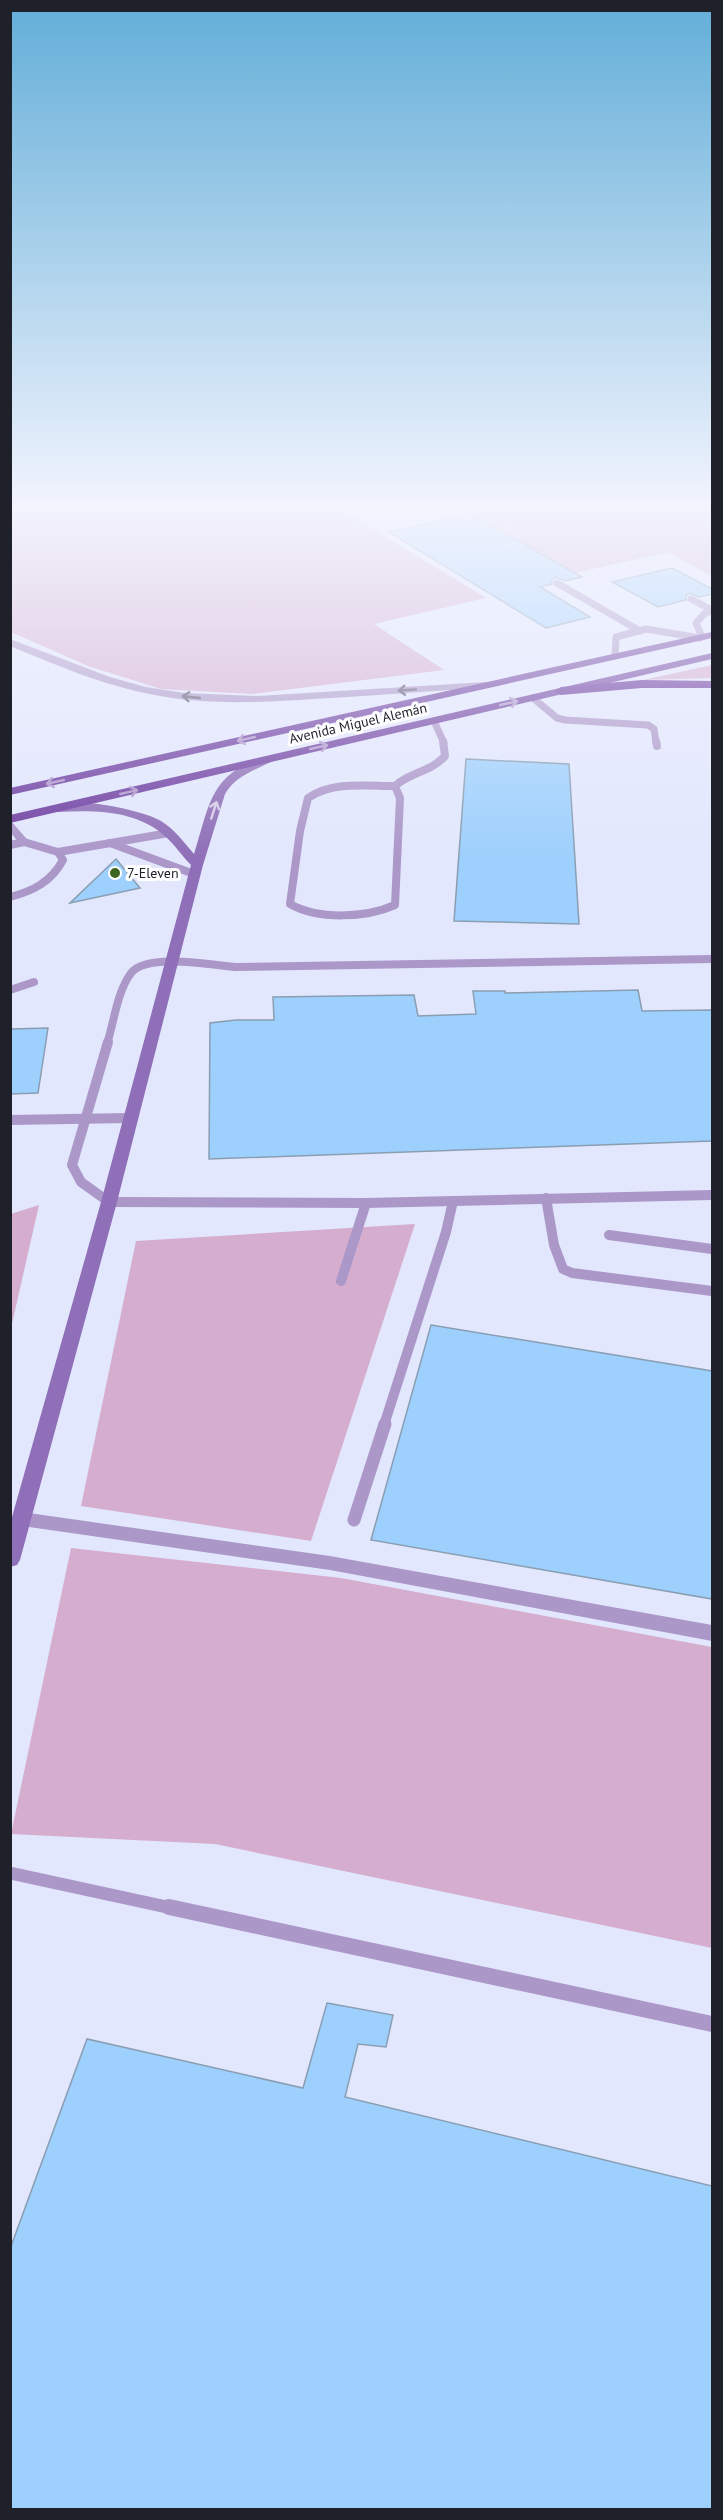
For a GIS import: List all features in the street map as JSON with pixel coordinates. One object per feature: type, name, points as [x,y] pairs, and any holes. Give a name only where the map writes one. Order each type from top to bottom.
[{"type":"highway","name":"Avenida Miguel Alemán","points":[[10,792],[705,637]]},
{"type":"highway","name":"Avenida Miguel Alemán","points":[[10,819],[712,656]]},
{"type":"highway","points":[[561,691],[642,684],[712,685]]},
{"type":"main road","points":[[10,1560],[109,1202],[195,870],[222,787],[242,770],[272,758]]},
{"type":"main road","points":[[58,808],[90,807],[119,811],[147,820],[169,833],[195,870]]},
{"type":"street","points":[[10,642],[116,683],[166,694],[207,699],[259,699],[486,685]]},
{"type":"street","points":[[109,1202],[366,1203],[712,1195]]},
{"type":"street","points":[[22,1519],[330,1563],[712,1633]]},
{"type":"lane","points":[[624,622],[640,631]]},
{"type":"lane","points":[[697,622],[705,637]]},
{"type":"lane","points":[[615,656],[616,637],[646,629],[705,637]]},
{"type":"lane","points":[[533,698],[557,718],[565,720],[648,725],[654,729],[657,746]]},
{"type":"lane","points":[[395,786],[400,798],[395,905],[372,912],[310,912],[293,907],[290,904],[302,813],[308,798],[340,788],[395,786],[401,779],[424,772],[445,756],[444,743],[434,720]]},
{"type":"lane","points":[[10,826],[24,842]]},
{"type":"lane","points":[[10,845],[24,842],[58,852],[169,833]]},
{"type":"lane","points":[[110,843],[195,870]]},
{"type":"lane","points":[[10,897],[47,883],[57,872],[63,860],[58,852]]},
{"type":"lane","points":[[109,1202],[86,1186],[73,1172],[74,1159],[124,986],[131,973],[138,967],[170,963],[235,967],[712,959]]},
{"type":"lane","points":[[10,990],[34,982]]},
{"type":"lane","points":[[10,1120],[130,1118]]},
{"type":"lane","points":[[546,1198],[554,1245],[563,1269],[572,1273],[712,1291]]},
{"type":"lane","points":[[354,1520],[446,1232],[453,1201]]},
{"type":"lane","points":[[340,1281],[366,1203]]},
{"type":"lane","points":[[609,1235],[712,1249]]},
{"type":"lane","points":[[10,1873],[712,2024]]},
{"type":"shaded area","points":[[11,622],[384,622],[374,624],[444,670],[253,694],[161,689],[88,666],[11,632]]},
{"type":"shaded area","points":[[712,665],[712,678],[643,680]]},
{"type":"shaded area","points":[[39,1205],[11,1328],[11,1214]]},
{"type":"shaded area","points":[[415,1224],[311,1541],[81,1506],[136,1241]]},
{"type":"shaded area","points":[[71,1548],[341,1578],[712,1647],[712,1948],[215,1844],[11,1834]]},
{"type":"building","points":[[536,622],[572,622],[546,628]]},
{"type":"building","points":[[466,759],[569,764],[579,924],[454,921]]},
{"type":"building","name":"7-Eleven","points":[[116,859],[140,888],[70,903]]},
{"type":"building","points":[[638,990],[642,1011],[712,1010],[712,1141],[209,1159],[210,1023],[274,1020],[273,997],[414,995],[418,1016],[476,1014],[473,991],[505,991],[505,993]]},
{"type":"building","points":[[48,1028],[38,1093],[10,1094],[10,1029]]},
{"type":"building","points":[[431,1325],[712,1371],[712,1599],[371,1540]]},
{"type":"building","points":[[327,2003],[393,2015],[386,2047],[358,2044],[345,2097],[712,2186],[712,2510],[10,2510],[10,2249],[87,2039],[303,2088]]},
{"type":"place","name":"7-Eleven","points":[[115,873]]}]
